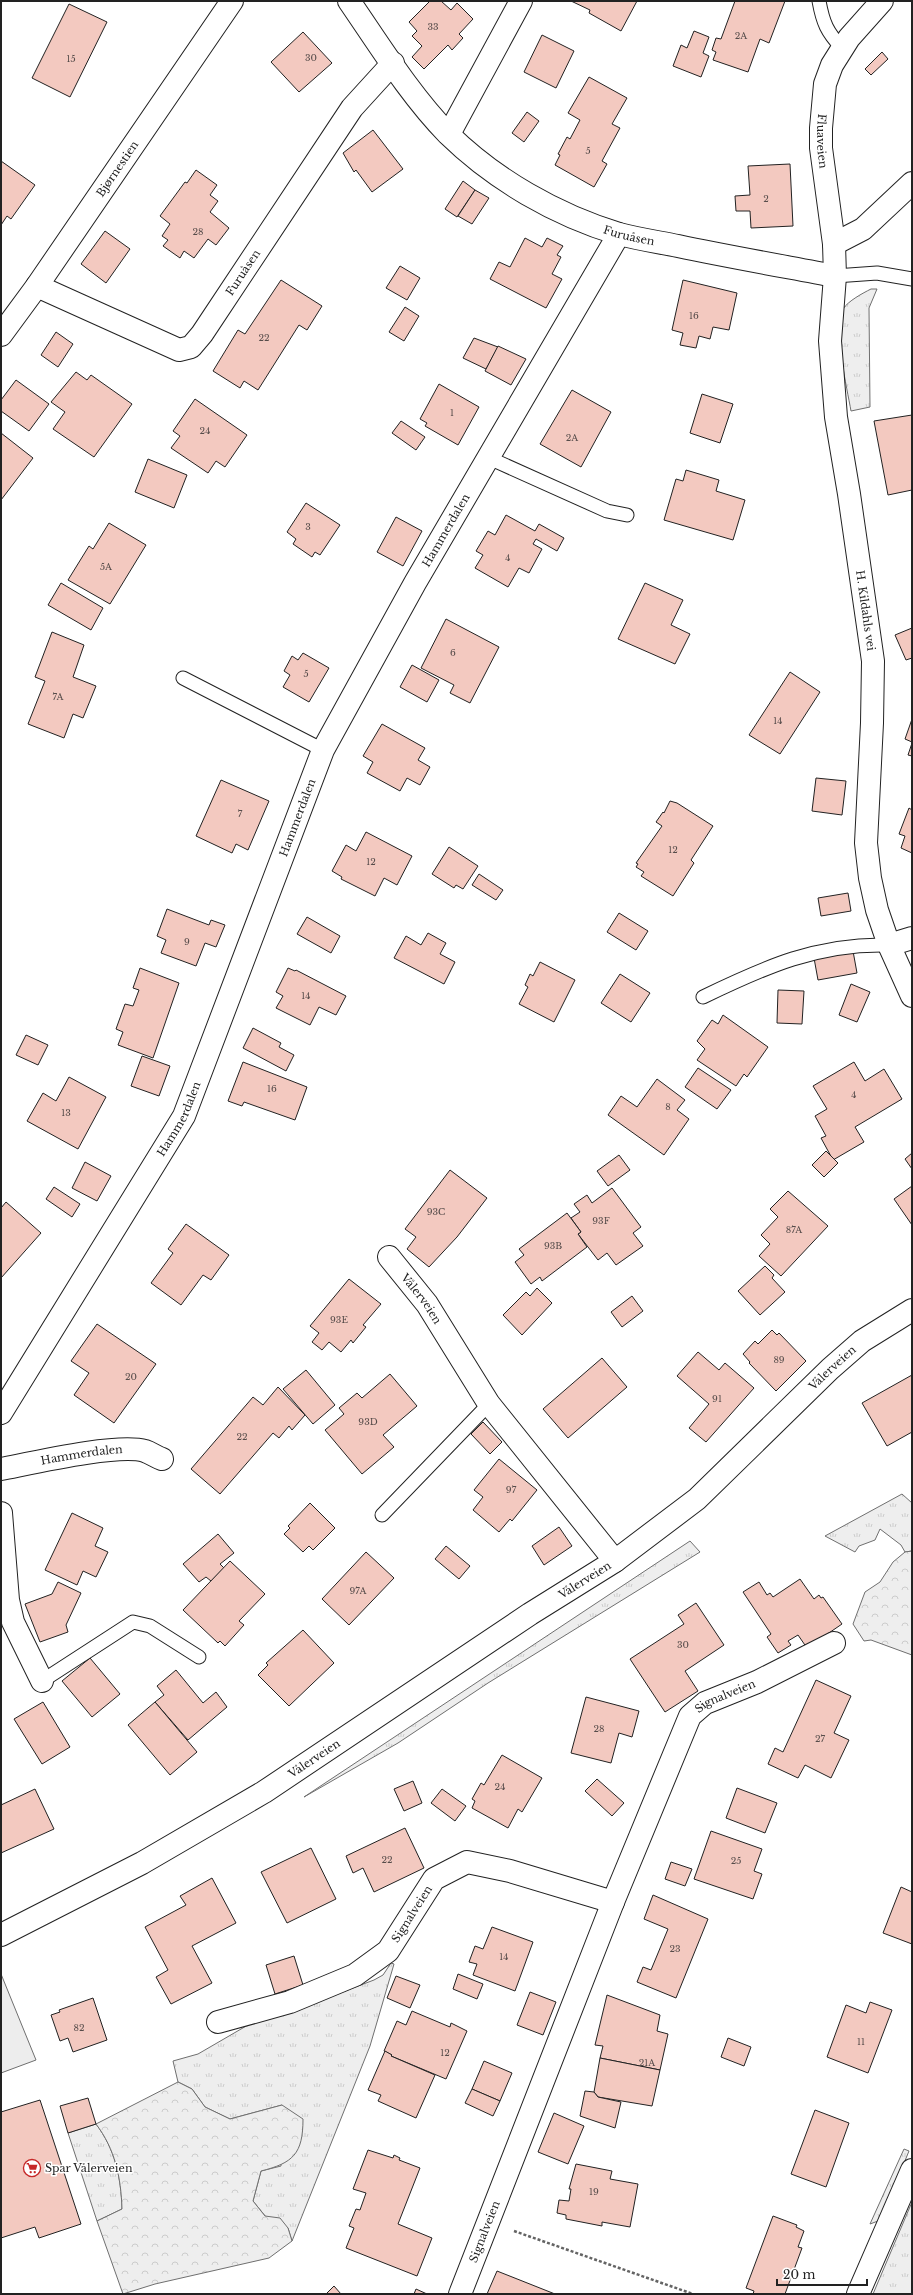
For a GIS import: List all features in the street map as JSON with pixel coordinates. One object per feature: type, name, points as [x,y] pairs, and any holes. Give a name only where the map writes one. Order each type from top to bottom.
[{"type":"street","name":"Bjørnestien","points":[[1,335],[37,286],[232,1]]},
{"type":"street","name":"Furuåsen","points":[[349,1],[423,105],[448,134],[498,176],[532,196],[566,214],[619,234],[835,276]]},
{"type":"street","points":[[448,134],[520,1]]},
{"type":"street","name":"Fluaveien","points":[[835,276],[834,244],[821,148],[821,128],[825,84],[832,65],[842,48],[882,1]]},
{"type":"street","name":"Furuåsen","points":[[37,286],[179,350],[191,347],[202,334],[352,108],[393,63]]},
{"type":"street","points":[[834,244],[863,229],[912,183]]},
{"type":"street","name":"Hammerdalen","points":[[1,1413],[184,1116],[323,750],[415,583],[619,234]]},
{"type":"street","name":"H. Kildahls vei","points":[[835,276],[830,341],[836,417],[854,526],[873,661],[872,737],[866,843],[872,891],[889,945],[912,996]]},
{"type":"street","points":[[889,945],[912,938]]},
{"type":"street","name":"Vålerveien","points":[[390,1257],[427,1304],[489,1404],[614,1561]]},
{"type":"street","name":"Vålerveien","points":[[1,1935],[142,1863],[264,1792],[614,1561],[697,1499],[830,1369],[862,1341],[912,1310]]},
{"type":"street","name":"Hammerdalen","points":[[1,1469],[91,1453],[126,1450],[144,1451],[162,1459]]},
{"type":"street","points":[[1,1513],[8,1600],[13,1622],[42,1681]]},
{"type":"street","name":"Signalveien","points":[[460,2294],[613,1902],[690,1716],[705,1703],[757,1682],[834,1642]]},
{"type":"street","name":"Signalveien","points":[[218,2022],[290,2002],[355,1975],[388,1951],[434,1878],[467,1862],[510,1871],[613,1902]]},
{"type":"street","points":[[858,2294],[912,2170]]},
{"type":"lane","points":[[819,1],[822,21],[830,35],[842,48]]},
{"type":"lane","points":[[835,276],[877,273],[912,280]]},
{"type":"lane","points":[[489,458],[607,511],[627,515]]},
{"type":"lane","points":[[183,678],[323,750]]},
{"type":"lane","points":[[703,997],[773,964],[802,955],[835,947],[862,944],[889,945]]},
{"type":"lane","points":[[382,1515],[489,1404]]},
{"type":"lane","points":[[42,1681],[133,1622],[150,1626],[199,1657]]},
{"type":"path","points":[[488,2222],[693,2294]]},
{"type":"green space","points":[[871,289],[877,289],[869,308],[870,407],[851,411],[840,344],[840,318],[843,309],[848,303]]},
{"type":"green space","points":[[902,1494],[912,1503],[912,1551],[905,1552],[901,1545],[880,1529],[875,1540],[859,1546],[855,1552],[825,1536]]},
{"type":"green space","points":[[690,1541],[700,1552],[488,1683],[398,1743],[304,1797]]},
{"type":"green space","points":[[912,1551],[912,1655],[871,1640],[864,1641],[853,1624],[865,1592],[880,1582],[893,1562],[905,1552]]},
{"type":"green space","points":[[391,1963],[394,1964],[370,2046],[292,2241],[288,2228],[266,2217],[253,2201],[261,2171],[281,2166],[282,2105],[230,2119],[205,2107],[192,2089],[178,2082],[173,2061],[198,2054],[260,2018],[337,1994],[374,1980],[383,1975]]},
{"type":"green space","points":[[178,2082],[192,2089],[205,2107],[230,2119],[282,2105],[303,2119],[303,2131],[298,2149],[288,2160],[272,2168],[261,2171],[253,2201],[265,2216],[280,2218],[288,2228],[292,2241],[269,2258],[155,2284],[123,2294],[97,2221],[122,2209],[116,2164],[108,2143],[96,2124]]},
{"type":"green space","points":[[96,2124],[108,2143],[116,2164],[122,2209],[97,2221],[68,2133]]},
{"type":"green space","points":[[904,2149],[909,2151],[883,2214],[878,2221],[870,2224]]},
{"type":"green space","points":[[912,2202],[912,2294],[873,2294]]},
{"type":"shaded area","points":[[1,1974],[36,2060],[1,2073]]},
{"type":"building","points":[[430,1],[441,1],[451,10],[457,3],[473,19],[459,34],[463,38],[452,50],[448,45],[424,69],[412,57],[422,46],[412,36],[417,31],[409,22]]},
{"type":"building","points":[[571,1],[637,1],[621,31],[589,13],[590,10]]},
{"type":"building","points":[[735,1],[785,1],[769,43],[760,39],[748,72],[713,60],[716,52],[712,50],[716,38],[721,39]]},
{"type":"building","points":[[69,4],[107,22],[70,97],[32,78]]},
{"type":"building","points":[[694,31],[709,37],[703,53],[709,56],[701,77],[673,66],[681,45],[687,48]]},
{"type":"building","points":[[303,32],[332,63],[299,92],[271,62]]},
{"type":"building","points":[[542,35],[574,51],[556,88],[524,72]]},
{"type":"building","points":[[882,52],[888,59],[871,75],[865,69]]},
{"type":"building","points":[[589,77],[627,98],[612,124],[620,128],[602,161],[607,164],[594,187],[555,165],[560,155],[558,154],[567,137],[570,139],[580,120],[568,113]]},
{"type":"building","points":[[527,112],[539,121],[524,142],[512,133]]},
{"type":"building","points":[[373,130],[403,169],[372,192],[356,170],[354,172],[343,153]]},
{"type":"building","points":[[1,161],[35,185],[11,219],[7,216],[1,225]]},
{"type":"building","points":[[790,164],[793,226],[751,228],[750,211],[736,211],[735,196],[750,195],[748,166]]},
{"type":"building","points":[[196,170],[217,185],[210,195],[218,201],[210,212],[229,228],[216,245],[208,239],[194,258],[184,251],[180,258],[163,246],[168,240],[162,236],[170,224],[160,216],[185,182],[187,183]]},
{"type":"building","points":[[463,181],[475,190],[457,217],[445,209]]},
{"type":"building","points":[[475,190],[489,198],[472,224],[458,216]]},
{"type":"building","points":[[105,231],[130,249],[106,283],[81,264]]},
{"type":"building","points":[[525,238],[542,247],[547,238],[563,246],[557,255],[561,257],[552,274],[562,279],[546,308],[490,279],[499,262],[510,267]]},
{"type":"building","points":[[400,266],[420,278],[407,300],[386,288]]},
{"type":"building","points":[[281,280],[322,306],[307,330],[299,325],[258,390],[244,381],[240,388],[213,371],[238,330],[245,334]]},
{"type":"building","points":[[683,280],[737,293],[729,330],[713,327],[710,339],[699,336],[696,348],[680,345],[683,333],[672,330]]},
{"type":"building","points":[[405,307],[419,316],[404,341],[389,332]]},
{"type":"building","points":[[56,332],[73,344],[58,367],[41,355]]},
{"type":"building","points":[[474,338],[498,347],[486,369],[463,358]]},
{"type":"building","points":[[498,346],[526,359],[511,385],[485,371]]},
{"type":"building","points":[[76,372],[87,380],[91,375],[132,404],[94,457],[53,429],[65,412],[51,402]]},
{"type":"building","points":[[16,380],[49,404],[29,431],[1,411],[1,400]]},
{"type":"building","points":[[439,384],[479,407],[458,445],[425,426],[427,423],[420,419]]},
{"type":"building","points":[[572,390],[611,412],[581,467],[540,444]]},
{"type":"building","points":[[702,394],[733,404],[720,443],[690,433]]},
{"type":"building","points":[[195,399],[247,435],[225,467],[216,461],[208,473],[171,448],[180,436],[173,431]]},
{"type":"building","points":[[912,415],[912,490],[888,495],[874,421]]},
{"type":"building","points":[[401,421],[425,437],[416,450],[392,433]]},
{"type":"building","points":[[1,433],[33,458],[1,500]]},
{"type":"building","points":[[148,459],[187,475],[174,508],[135,492]]},
{"type":"building","points":[[686,470],[719,480],[716,491],[745,500],[733,540],[664,520],[676,479],[683,481]]},
{"type":"building","points":[[306,503],[340,525],[320,555],[315,552],[312,557],[293,544],[296,539],[287,532]]},
{"type":"building","points":[[506,515],[535,531],[539,524],[564,538],[557,551],[536,539],[533,544],[542,549],[529,573],[519,568],[508,587],[475,568],[483,555],[476,551],[488,531],[495,535]]},
{"type":"building","points":[[396,517],[422,531],[403,566],[377,552]]},
{"type":"building","points":[[109,523],[146,545],[110,604],[68,580],[89,546],[93,549]]},
{"type":"building","points":[[61,583],[103,608],[91,630],[48,605]]},
{"type":"building","points":[[645,583],[683,600],[671,625],[690,634],[675,664],[618,639]]},
{"type":"building","points":[[446,619],[499,647],[470,703],[450,693],[454,685],[421,668]]},
{"type":"building","points":[[912,628],[912,658],[906,660],[895,635]]},
{"type":"building","points":[[52,632],[84,645],[73,677],[96,686],[83,718],[73,714],[64,738],[28,724],[45,681],[35,677]]},
{"type":"building","points":[[303,653],[329,668],[309,702],[283,687],[290,675],[284,671],[292,656],[298,660]]},
{"type":"building","points":[[412,665],[439,680],[427,702],[400,687]]},
{"type":"building","points":[[790,672],[820,692],[780,754],[749,735]]},
{"type":"building","points":[[912,719],[912,742],[905,739]]},
{"type":"building","points":[[382,724],[425,748],[418,760],[430,767],[420,785],[407,778],[400,791],[367,773],[373,762],[363,756]]},
{"type":"building","points":[[912,743],[912,756],[908,755]]},
{"type":"building","points":[[816,778],[846,781],[842,815],[812,811]]},
{"type":"building","points":[[221,780],[269,801],[248,850],[236,844],[232,853],[196,836]]},
{"type":"building","points":[[670,801],[677,803],[713,826],[691,860],[694,863],[673,896],[641,876],[644,872],[636,867],[638,864],[636,863],[662,826],[656,822],[663,812],[664,813]]},
{"type":"building","points":[[909,808],[912,810],[912,853],[901,848],[905,836],[899,834]]},
{"type":"building","points":[[366,832],[412,856],[397,885],[384,878],[375,896],[341,879],[342,877],[332,871],[346,845],[356,851]]},
{"type":"building","points":[[449,847],[478,866],[463,889],[456,885],[454,888],[432,874]]},
{"type":"building","points":[[479,874],[503,890],[496,900],[472,885]]},
{"type":"building","points":[[848,893],[851,911],[821,916],[818,898]]},
{"type":"building","points":[[167,909],[209,925],[211,920],[225,925],[216,947],[205,943],[196,966],[161,953],[166,940],[157,936]]},
{"type":"building","points":[[619,913],[648,931],[636,950],[607,932]]},
{"type":"building","points":[[307,917],[340,936],[331,953],[297,934]]},
{"type":"building","points":[[428,933],[446,943],[440,954],[455,962],[444,984],[394,958],[406,936],[421,945]]},
{"type":"building","points":[[853,951],[857,973],[818,980],[814,958]]},
{"type":"building","points":[[540,962],[575,980],[554,1022],[519,1004],[528,987],[525,985],[530,974],[533,976]]},
{"type":"building","points":[[140,968],[179,983],[153,1058],[118,1045],[123,1032],[116,1029],[125,1004],[133,1006],[139,990],[133,988]]},
{"type":"building","points":[[288,968],[295,971],[296,970],[346,996],[336,1015],[319,1007],[310,1025],[276,1008],[283,996],[276,992]]},
{"type":"building","points":[[620,974],[650,993],[631,1022],[601,1003]]},
{"type":"building","points":[[851,984],[870,992],[857,1022],[839,1015]]},
{"type":"building","points":[[778,990],[804,991],[802,1024],[777,1023]]},
{"type":"building","points":[[723,1015],[768,1047],[747,1077],[744,1074],[736,1086],[697,1060],[705,1049],[697,1041],[712,1020],[718,1024]]},
{"type":"building","points":[[253,1028],[281,1043],[279,1047],[294,1055],[286,1071],[243,1048]]},
{"type":"building","points":[[26,1035],[48,1045],[38,1065],[16,1055]]},
{"type":"building","points":[[142,1056],[170,1066],[159,1096],[131,1086]]},
{"type":"building","points":[[243,1062],[307,1087],[295,1120],[244,1102],[242,1106],[228,1101]]},
{"type":"building","points":[[854,1062],[865,1081],[884,1069],[902,1099],[855,1127],[864,1142],[833,1160],[821,1138],[826,1136],[815,1116],[827,1109],[813,1086]]},
{"type":"building","points":[[698,1068],[731,1090],[717,1109],[685,1087]]},
{"type":"building","points":[[69,1077],[106,1097],[78,1149],[27,1121],[43,1093],[56,1101]]},
{"type":"building","points":[[657,1079],[685,1100],[677,1110],[689,1119],[664,1155],[608,1115],[621,1096],[637,1107]]},
{"type":"building","points":[[826,1151],[838,1163],[824,1177],[812,1165]]},
{"type":"building","points":[[912,1153],[912,1169],[905,1159]]},
{"type":"building","points":[[619,1155],[630,1170],[608,1186],[597,1171]]},
{"type":"building","points":[[85,1162],[111,1176],[97,1201],[72,1188]]},
{"type":"building","points":[[450,1170],[487,1198],[457,1237],[429,1267],[407,1249],[416,1237],[405,1229]]},
{"type":"building","points":[[912,1186],[912,1225],[894,1199]]},
{"type":"building","points":[[54,1187],[80,1204],[72,1217],[46,1199]]},
{"type":"building","points":[[612,1188],[641,1227],[633,1233],[643,1246],[616,1265],[607,1253],[598,1260],[578,1234],[581,1232],[571,1218],[580,1212],[574,1204],[587,1195],[592,1203]]},
{"type":"building","points":[[788,1191],[828,1226],[781,1276],[759,1256],[770,1244],[761,1235],[778,1217],[770,1209]]},
{"type":"building","points":[[6,1202],[41,1233],[1,1278],[1,1208]]},
{"type":"building","points":[[567,1213],[581,1232],[578,1234],[587,1247],[542,1281],[540,1277],[531,1284],[515,1262],[524,1255],[519,1249]]},
{"type":"building","points":[[186,1224],[229,1255],[211,1280],[203,1275],[181,1305],[151,1283],[173,1253],[168,1249]]},
{"type":"building","points":[[765,1266],[774,1275],[772,1278],[785,1292],[760,1315],[738,1291]]},
{"type":"building","points":[[349,1279],[381,1304],[363,1325],[366,1327],[353,1343],[351,1340],[341,1352],[329,1342],[322,1350],[312,1342],[319,1333],[310,1326]]},
{"type":"building","points":[[537,1288],[552,1303],[522,1335],[503,1315],[526,1292],[530,1296]]},
{"type":"building","points":[[632,1296],[643,1311],[622,1327],[611,1312]]},
{"type":"building","points":[[97,1324],[156,1364],[114,1423],[74,1395],[89,1373],[71,1361]]},
{"type":"building","points":[[772,1330],[777,1335],[779,1333],[806,1361],[776,1391],[749,1363],[750,1362],[743,1354],[755,1341],[758,1344]]},
{"type":"building","points":[[698,1352],[719,1370],[725,1363],[754,1388],[706,1442],[689,1428],[709,1404],[677,1376]]},
{"type":"building","points":[[602,1358],[627,1387],[568,1438],[543,1409]]},
{"type":"building","points":[[306,1370],[335,1405],[313,1424],[283,1389]]},
{"type":"building","points":[[390,1374],[417,1406],[383,1435],[394,1447],[362,1474],[325,1430],[344,1414],[339,1408],[357,1393],[362,1398]]},
{"type":"building","points":[[912,1375],[912,1432],[887,1446],[862,1403]]},
{"type":"building","points":[[278,1387],[305,1415],[292,1430],[289,1426],[279,1438],[273,1433],[220,1494],[191,1469],[253,1397],[263,1405]]},
{"type":"building","points":[[483,1422],[502,1442],[490,1454],[471,1434]]},
{"type":"building","points":[[499,1459],[537,1490],[512,1521],[510,1519],[499,1532],[473,1510],[483,1497],[474,1490]]},
{"type":"building","points":[[310,1503],[335,1528],[313,1550],[309,1546],[303,1552],[284,1534],[290,1528],[288,1526]]},
{"type":"building","points":[[72,1513],[103,1528],[95,1546],[108,1552],[96,1577],[83,1571],[77,1585],[45,1570]]},
{"type":"building","points":[[559,1527],[572,1546],[544,1565],[532,1546]]},
{"type":"building","points":[[218,1534],[234,1553],[220,1564],[224,1568],[211,1581],[206,1577],[199,1582],[183,1564]]},
{"type":"building","points":[[446,1546],[470,1566],[459,1579],[435,1559]]},
{"type":"building","points":[[366,1552],[394,1578],[349,1625],[322,1599]]},
{"type":"building","points":[[230,1561],[265,1594],[239,1621],[244,1625],[225,1646],[220,1641],[218,1643],[183,1610]]},
{"type":"building","points":[[800,1579],[814,1599],[819,1595],[821,1598],[823,1597],[842,1624],[807,1648],[798,1635],[788,1641],[791,1645],[778,1653],[767,1637],[771,1634],[743,1592],[759,1582],[767,1595],[770,1593],[773,1597]]},
{"type":"building","points":[[58,1582],[81,1593],[66,1625],[68,1632],[40,1642],[25,1604],[52,1594]]},
{"type":"building","points":[[696,1603],[724,1645],[685,1671],[698,1691],[665,1712],[630,1659],[684,1624],[678,1615]]},
{"type":"building","points":[[303,1630],[334,1663],[289,1706],[258,1675],[268,1665],[266,1663]]},
{"type":"building","points":[[90,1658],[120,1694],[92,1717],[62,1681]]},
{"type":"building","points":[[176,1670],[203,1703],[216,1692],[227,1707],[188,1740],[155,1702],[164,1695],[157,1686]]},
{"type":"building","points":[[816,1680],[851,1696],[834,1733],[849,1740],[831,1778],[805,1765],[798,1778],[768,1764],[775,1748],[783,1752]]},
{"type":"building","points":[[586,1697],[639,1711],[632,1737],[619,1733],[611,1763],[571,1753]]},
{"type":"building","points":[[43,1702],[70,1747],[42,1764],[14,1719]]},
{"type":"building","points":[[155,1702],[197,1752],[170,1775],[128,1725]]},
{"type":"building","points":[[502,1755],[542,1778],[522,1812],[518,1809],[508,1828],[472,1808],[475,1801],[472,1799],[481,1783],[484,1785]]},
{"type":"building","points":[[597,1779],[624,1803],[612,1816],[585,1791]]},
{"type":"building","points":[[413,1781],[422,1803],[404,1811],[394,1789]]},
{"type":"building","points":[[737,1788],[777,1803],[765,1833],[726,1818]]},
{"type":"building","points":[[35,1789],[54,1829],[1,1853],[1,1805]]},
{"type":"building","points":[[442,1789],[466,1806],[455,1821],[431,1803]]},
{"type":"building","points":[[405,1828],[424,1868],[374,1892],[363,1868],[353,1873],[346,1856]]},
{"type":"building","points":[[711,1831],[762,1849],[754,1871],[762,1874],[753,1899],[694,1879]]},
{"type":"building","points":[[311,1848],[336,1899],[287,1923],[261,1872]]},
{"type":"building","points":[[671,1862],[692,1869],[685,1886],[665,1879]]},
{"type":"building","points":[[212,1878],[236,1923],[192,1946],[212,1983],[171,2004],[156,1977],[168,1970],[145,1927],[186,1905],[180,1896]]},
{"type":"building","points":[[901,1887],[912,1892],[912,1944],[883,1933]]},
{"type":"building","points":[[653,1895],[708,1919],[676,1998],[637,1982],[643,1967],[651,1970],[668,1929],[644,1919]]},
{"type":"building","points":[[492,1927],[533,1942],[515,1991],[473,1975],[477,1964],[469,1962],[475,1946],[483,1949]]},
{"type":"building","points":[[294,1956],[303,1985],[275,1994],[266,1965]]},
{"type":"building","points":[[458,1974],[483,1984],[477,1999],[453,1989]]},
{"type":"building","points":[[396,1976],[420,1985],[410,2008],[387,1998]]},
{"type":"building","points":[[530,1992],[556,2002],[543,2035],[517,2025]]},
{"type":"building","points":[[607,1995],[660,2015],[657,2031],[668,2034],[660,2070],[600,2058],[603,2046],[595,2045]]},
{"type":"building","points":[[93,1998],[107,2040],[73,2052],[68,2038],[60,2041],[51,2015],[60,2012],[59,2010]]},
{"type":"building","points":[[870,2002],[892,2010],[868,2073],[827,2057],[846,2005],[866,2013]]},
{"type":"building","points":[[412,2011],[450,2027],[451,2023],[467,2031],[446,2079],[391,2056],[392,2055],[384,2051],[397,2021],[406,2025]]},
{"type":"building","points":[[728,2038],[751,2047],[744,2066],[721,2057]]},
{"type":"building","points":[[385,2051],[392,2055],[391,2056],[435,2075],[416,2118],[378,2101],[381,2095],[368,2090]]},
{"type":"building","points":[[600,2058],[660,2070],[652,2106],[598,2097],[594,2092]]},
{"type":"building","points":[[484,2061],[512,2073],[500,2101],[472,2089]]},
{"type":"building","points":[[472,2089],[500,2101],[493,2116],[465,2103]]},
{"type":"building","points":[[585,2091],[594,2092],[598,2097],[621,2102],[615,2128],[580,2116]]},
{"type":"building","points":[[88,2098],[96,2124],[68,2133],[60,2106]]},
{"type":"building","name":"Spar Vålerveien","points":[[40,2100],[81,2224],[39,2238],[35,2227],[1,2238],[1,2112]]},
{"type":"building","points":[[815,2110],[849,2123],[826,2187],[791,2174]]},
{"type":"building","points":[[554,2113],[584,2126],[568,2164],[538,2152]]},
{"type":"building","points":[[368,2150],[393,2158],[394,2155],[400,2158],[399,2160],[420,2168],[398,2224],[432,2238],[417,2276],[346,2248],[354,2228],[349,2226],[356,2209],[360,2210],[366,2193],[353,2189]]},
{"type":"building","points":[[576,2164],[612,2171],[610,2179],[638,2184],[630,2227],[602,2222],[602,2226],[566,2219],[566,2215],[557,2213],[559,2200],[569,2201],[571,2189],[569,2189]]},
{"type":"building","points":[[773,2216],[797,2225],[796,2227],[804,2231],[798,2247],[802,2248],[785,2294],[753,2294],[754,2291],[746,2288]]},
{"type":"building","points":[[497,2271],[555,2294],[487,2294]]},
{"type":"building","points":[[334,2286],[341,2294],[326,2294]]},
{"type":"building","points":[[416,2289],[427,2294],[414,2294]]},
{"type":"place","name":"Spar Vålerveien","points":[[32,2168]]}]
